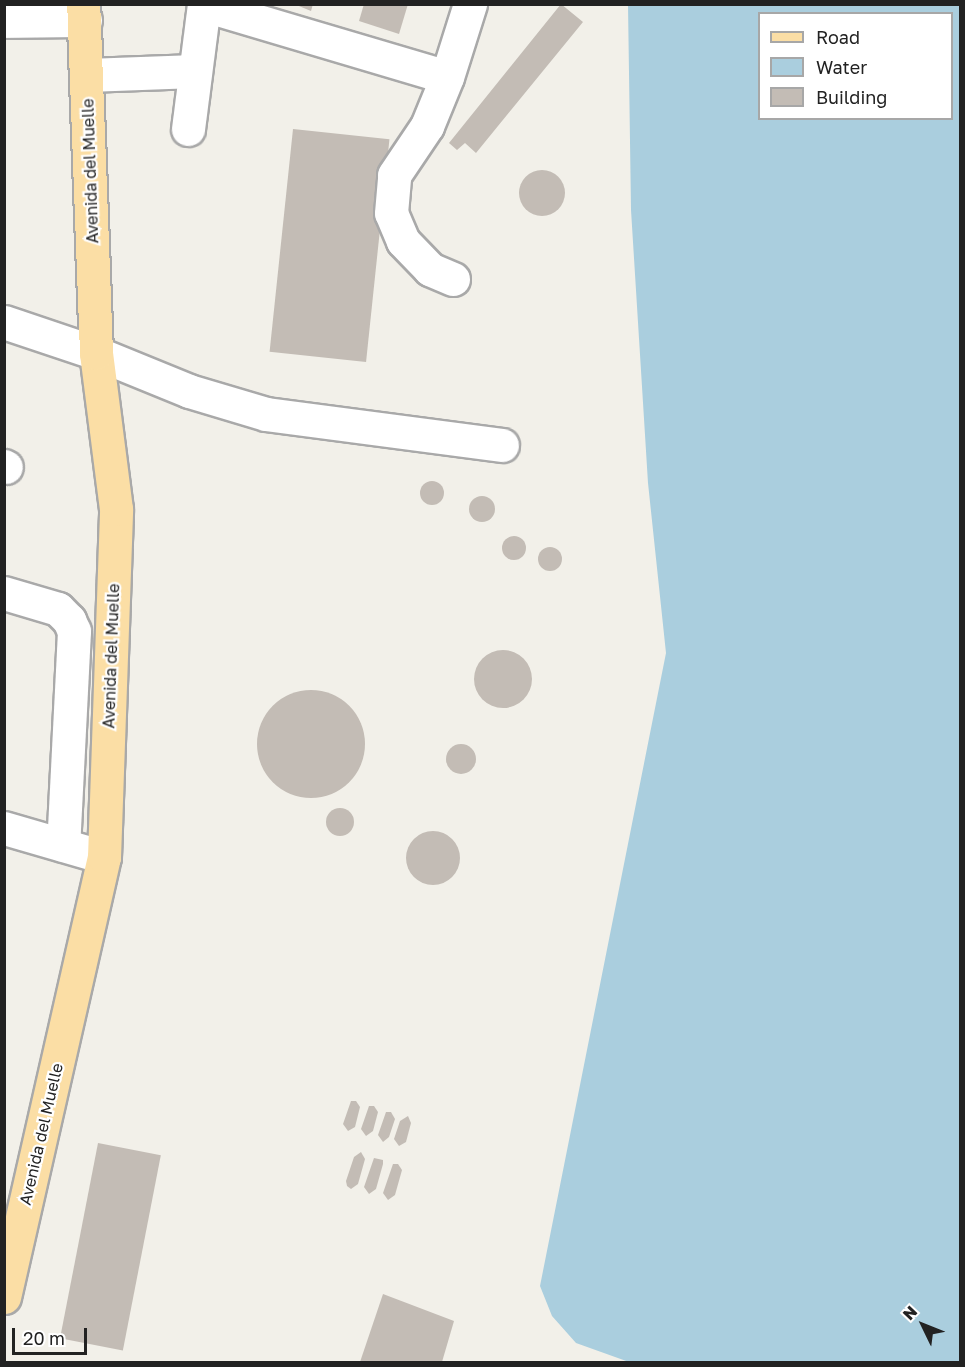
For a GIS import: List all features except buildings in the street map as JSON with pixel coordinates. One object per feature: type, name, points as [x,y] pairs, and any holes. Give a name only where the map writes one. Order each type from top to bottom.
[{"type":"main road","name":"Avenida del Muelle","points":[[4,1297],[104,857],[116,510],[96,353],[84,12]]},
{"type":"lane","points":[[453,279],[430,269],[403,241],[391,213],[394,175],[427,126],[447,77],[470,4]]},
{"type":"lane","points":[[189,129],[204,5],[447,77]]},
{"type":"lane","points":[[4,21],[84,12]]},
{"type":"lane","points":[[87,75],[195,71]]},
{"type":"lane","points":[[4,322],[96,353],[189,391],[266,414],[502,445]]},
{"type":"lane","points":[[4,592],[58,609],[69,620],[74,631],[63,845]]},
{"type":"lane","points":[[4,828],[104,857]]},
{"type":"water","points":[[628,5],[960,5],[960,1362],[629,1362],[576,1343],[552,1316],[540,1286],[666,653],[648,483],[631,210]]}]
